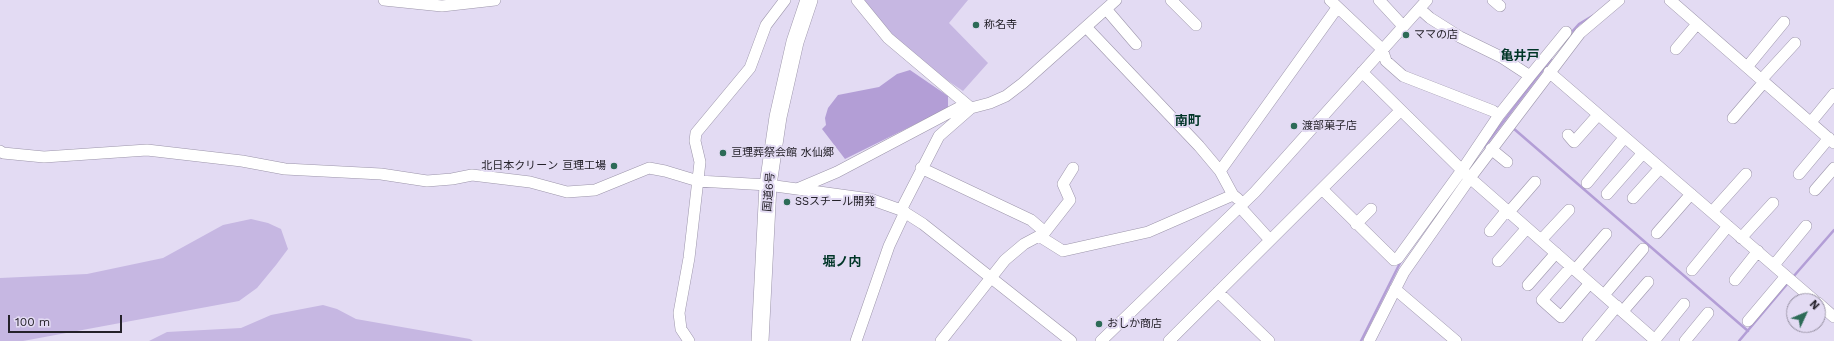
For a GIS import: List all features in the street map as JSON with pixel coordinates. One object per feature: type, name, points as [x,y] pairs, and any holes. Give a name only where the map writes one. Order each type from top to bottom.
[{"type":"highway","name":"国道6号","points":[[760,341],[768,186],[778,117],[793,49],[809,0]]},
{"type":"street","points":[[384,0],[442,6],[495,0]]},
{"type":"street","points":[[689,341],[681,329],[679,314],[689,258],[700,162],[694,141],[696,132],[750,68],[766,25],[785,0]]},
{"type":"street","points":[[857,0],[888,38],[971,108]]},
{"type":"street","points":[[796,190],[837,172],[960,107],[971,108],[990,103],[1006,96],[1023,83],[1116,0]]},
{"type":"street","points":[[1171,0],[1196,25]]},
{"type":"street","points":[[1380,0],[1403,26]]},
{"type":"street","points":[[1101,341],[1241,205],[1427,0]]},
{"type":"street","points":[[1322,189],[1394,260],[1398,258],[1466,174],[1491,150],[1549,72],[1580,34],[1619,0]]},
{"type":"street","points":[[1670,0],[1831,140],[1799,174]]},
{"type":"street","points":[[1220,170],[1334,4],[1382,49],[1386,61],[1403,76],[1493,111],[1498,115]]},
{"type":"street","points":[[1106,9],[1136,44]]},
{"type":"street","points":[[1420,9],[1430,18],[1460,37],[1501,57],[1530,76]]},
{"type":"street","points":[[1746,67],[1784,22]]},
{"type":"street","points":[[1676,49],[1697,24]]},
{"type":"street","points":[[1086,27],[1200,146],[1220,170],[1233,195],[1270,240]]},
{"type":"street","points":[[1369,341],[1404,272],[1466,174],[1498,115],[1566,32]]},
{"type":"street","points":[[1733,118],[1795,43]]},
{"type":"street","points":[[1362,72],[1400,111],[1466,174],[1655,341],[1684,304]]},
{"type":"street","points":[[1549,72],[1806,293]]},
{"type":"street","points":[[1811,122],[1834,94]]},
{"type":"street","points":[[856,341],[889,246],[921,168],[939,136],[971,108]]},
{"type":"street","points":[[1169,341],[1400,111]]},
{"type":"street","points":[[1568,135],[1574,142],[1598,114]]},
{"type":"street","points":[[1587,183],[1624,138]]},
{"type":"street","points":[[0,151],[3,153],[44,157],[147,150],[242,161],[284,169],[381,174],[427,181],[452,179],[472,175],[530,182],[567,192],[596,190],[649,168],[665,171],[698,181],[768,186],[870,199],[903,211],[923,224],[1071,341]]},
{"type":"street","points":[[1491,150],[1507,162]]},
{"type":"street","points":[[1606,194],[1643,153]]},
{"type":"street","points":[[921,168],[991,202],[1014,210],[1031,220],[1042,234],[1062,251],[1148,232],[1233,195]]},
{"type":"street","points":[[941,341],[1005,260],[1024,244],[1042,234],[1070,200],[1063,184],[1073,168]]},
{"type":"street","points":[[1633,198],[1660,168]]},
{"type":"street","points":[[1815,190],[1834,168]]},
{"type":"street","points":[[1712,212],[1746,174]]},
{"type":"street","points":[[1490,231],[1535,182]]},
{"type":"street","points":[[1657,233],[1691,194]]},
{"type":"street","points":[[1741,238],[1773,203]]},
{"type":"street","points":[[1356,224],[1371,209]]},
{"type":"street","points":[[1541,240],[1569,210]]},
{"type":"street","points":[[1692,270],[1728,226]]},
{"type":"street","points":[[1774,265],[1806,226]]},
{"type":"street","points":[[1498,261],[1527,228]]},
{"type":"street","points":[[1590,283],[1561,317],[1542,300],[1606,234]]},
{"type":"street","points":[[1604,295],[1643,249]]},
{"type":"street","points":[[1735,280],[1758,252]]},
{"type":"street","points":[[1528,285],[1556,253]]},
{"type":"street","points":[[1748,321],[1786,276]]},
{"type":"street","points":[[1588,341],[1648,282]]},
{"type":"street","points":[[1396,289],[1456,341]]},
{"type":"street","points":[[1218,292],[1269,341]]},
{"type":"street","points":[[1826,310],[1834,317]]},
{"type":"street","points":[[1685,341],[1708,313]]},
{"type":"shaded area","points":[[864,0],[968,0],[949,23],[988,63],[963,91],[929,68],[884,27]]},
{"type":"shaded area","points":[[910,70],[948,96],[948,108],[845,159],[822,129],[826,125],[825,118],[828,108],[838,95],[879,87],[897,74]]},
{"type":"shaded area","points":[[251,219],[268,223],[281,229],[288,249],[257,288],[239,301],[23,341],[0,341],[0,278],[87,274],[163,258],[223,225]]},
{"type":"shaded area","points":[[323,305],[337,309],[356,319],[470,339],[473,341],[149,341],[167,332],[241,328],[271,315]]},
{"type":"waterway","points":[[1570,34],[1579,24],[1594,15]]},
{"type":"waterway","points":[[1484,147],[1551,59]]},
{"type":"waterway","points":[[1513,128],[1748,331]]},
{"type":"waterway","points":[[1793,277],[1834,230]]},
{"type":"waterway","points":[[1361,341],[1401,261]]},
{"type":"waterway","points":[[1739,341],[1788,283]]},
{"type":"place","name":"称名寺","points":[[976,25]]},
{"type":"place","name":"ママの店","points":[[1406,35]]},
{"type":"place","name":"渡部菓子店","points":[[1294,126]]},
{"type":"place","name":"亘理葬祭会館 水仙郷","points":[[723,153]]},
{"type":"place","name":"北日本クリーン 亘理工場","points":[[614,166]]},
{"type":"place","name":"SSスチール開発","points":[[787,202]]},
{"type":"place","name":"おしか商店","points":[[1099,324]]},
{"type":"district","name":"亀井戸","points":[[1520,56]]},
{"type":"district","name":"南町","points":[[1188,121]]},
{"type":"district","name":"堀ノ内","points":[[842,262]]}]
